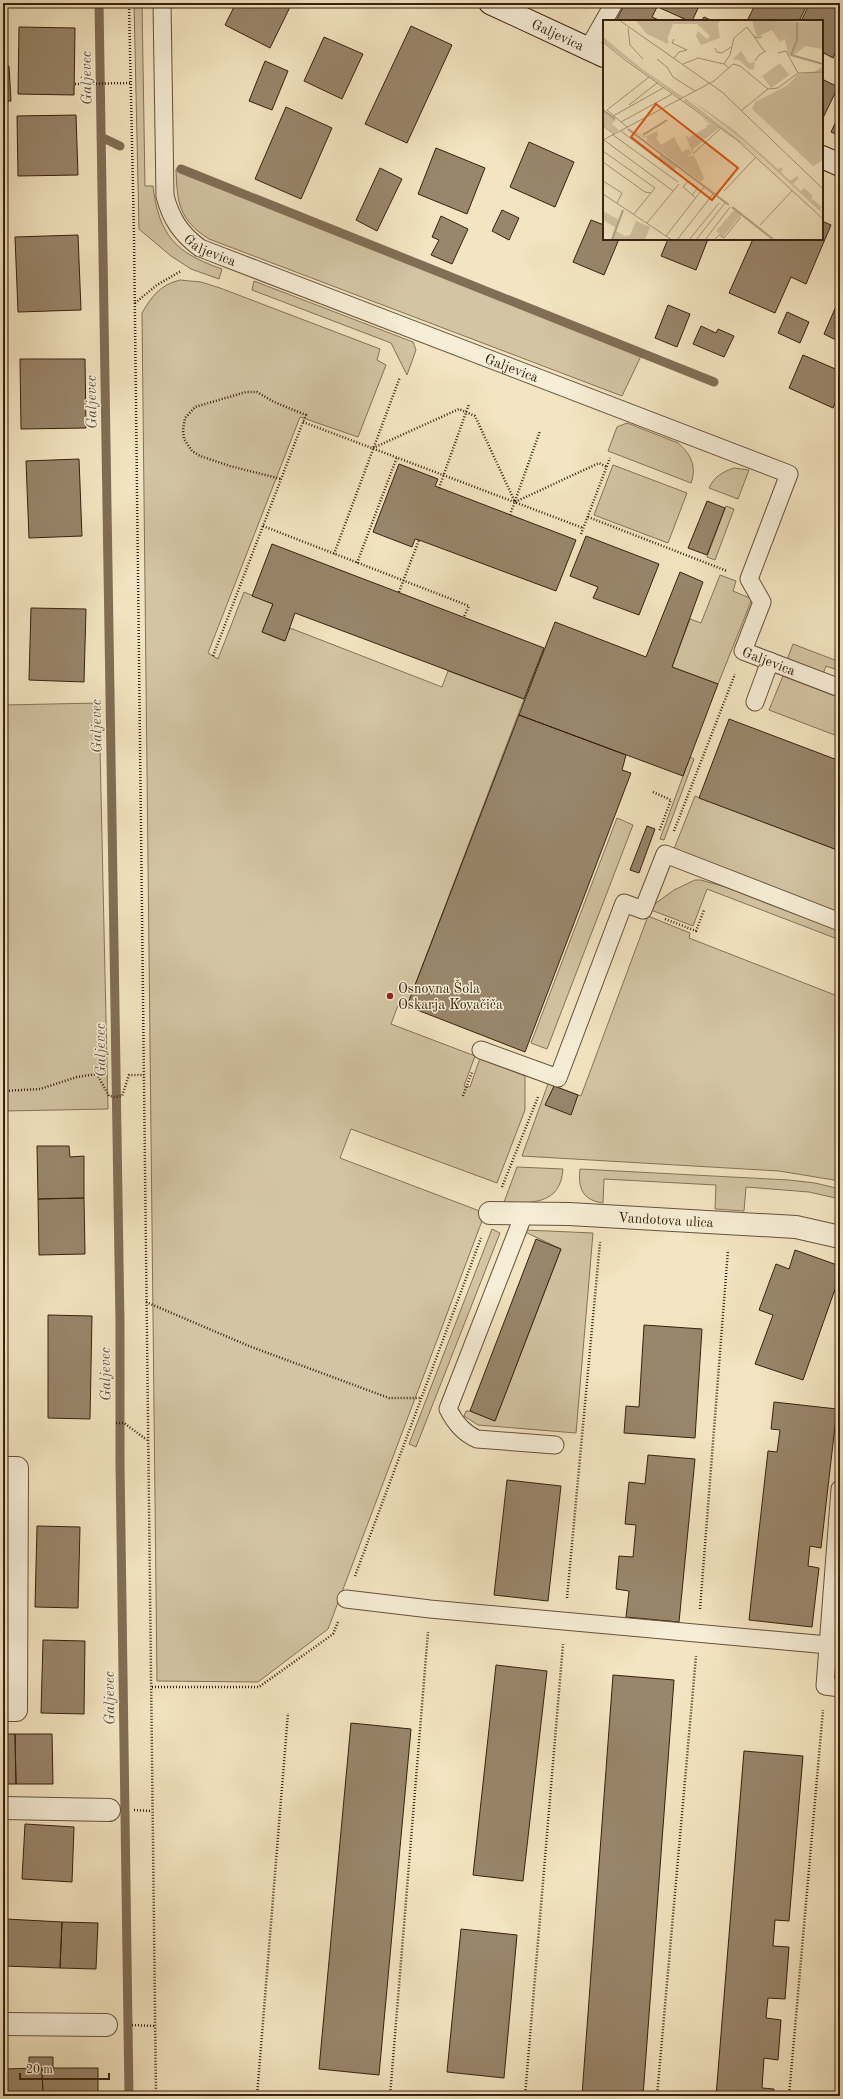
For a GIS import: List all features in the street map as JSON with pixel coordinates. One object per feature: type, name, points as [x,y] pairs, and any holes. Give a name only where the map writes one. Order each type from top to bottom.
[{"type":"street","name":"Galjevica","points":[[490,3],[596,53]]},
{"type":"street","points":[[823,157],[840,165]]},
{"type":"street","name":"Vandotova ulica","points":[[490,1213],[602,1216],[796,1227],[840,1237]]},
{"type":"street","points":[[3,1468],[17,1468],[16,1710],[3,1710]]},
{"type":"street","points":[[3,1808],[109,1810]]},
{"type":"street","points":[[3,2024],[106,2025]]},
{"type":"lane","name":"Galjevica","points":[[162,3],[165,196],[172,219],[185,237],[200,248],[789,474],[749,579],[762,602],[743,651],[840,688]]},
{"type":"lane","points":[[608,20],[614,3]]},
{"type":"lane","points":[[596,53],[603,34]]},
{"type":"lane","points":[[755,702],[770,661]]},
{"type":"lane","points":[[481,1050],[558,1078],[624,903],[643,910],[665,854],[840,922]]},
{"type":"lane","points":[[524,1214],[448,1409],[454,1421],[468,1435],[477,1439],[555,1445]]},
{"type":"lane","points":[[832,1687],[828,1645],[840,1489]]},
{"type":"lane","points":[[346,1599],[430,1609],[565,1620],[698,1634],[828,1645]]},
{"type":"path","points":[[129,3],[152,1687],[156,2096]]},
{"type":"path","points":[[75,84],[131,83]]},
{"type":"path","points":[[134,303],[157,285],[181,271]]},
{"type":"path","points":[[334,554],[400,377]]},
{"type":"path","points":[[212,656],[306,415],[274,402],[257,392],[246,392],[195,407],[185,418],[183,430],[184,439],[192,451],[200,456],[230,466],[281,479]]},
{"type":"path","points":[[439,488],[469,404]]},
{"type":"path","points":[[373,448],[459,409],[467,412],[475,416],[515,502]]},
{"type":"path","points":[[303,422],[583,528]]},
{"type":"path","points":[[510,515],[540,431]]},
{"type":"path","points":[[356,563],[397,457]]},
{"type":"path","points":[[581,534],[610,458]]},
{"type":"path","points":[[515,502],[599,463],[607,467]]},
{"type":"path","points":[[588,517],[749,579]]},
{"type":"path","points":[[263,526],[469,606],[464,617]]},
{"type":"path","points":[[399,592],[419,540]]},
{"type":"path","points":[[653,792],[671,800],[652,849],[665,854],[743,651]]},
{"type":"path","points":[[665,919],[696,931],[704,910]]},
{"type":"path","points":[[3,1092],[40,1089],[77,1077],[97,1074],[109,1096],[119,1097],[122,1096],[129,1075],[144,1075]]},
{"type":"path","points":[[152,1687],[260,1687],[333,1634],[490,1213],[547,1074]]},
{"type":"path","points":[[525,2096],[565,1620],[602,1216]]},
{"type":"path","points":[[657,2096],[698,1634],[730,1223]]},
{"type":"path","points":[[146,1302],[249,1346],[390,1398],[420,1398]]},
{"type":"path","points":[[116,1423],[124,1423],[148,1440]]},
{"type":"path","points":[[390,2096],[430,1609]]},
{"type":"path","points":[[789,2096],[832,1687]]},
{"type":"path","points":[[257,2096],[288,1713]]},
{"type":"shaded area","points":[[134,3],[142,3],[145,186],[153,186],[160,218],[165,230],[172,240],[193,256],[222,269],[219,279],[191,269],[171,256],[139,229]]},
{"type":"shaded area","points":[[176,169],[641,356],[622,396],[209,239],[191,225],[182,210],[177,192]]},
{"type":"shaded area","points":[[180,280],[201,282],[220,288],[380,349],[377,360],[386,365],[358,437],[300,417],[208,653],[218,659],[244,592],[273,604],[262,632],[284,641],[290,628],[442,687],[448,671],[524,699],[407,1006],[399,1003],[391,1024],[475,1056],[464,1086],[470,1087],[480,1058],[525,1076],[525,1110],[497,1183],[351,1129],[340,1158],[485,1213],[328,1629],[258,1682],[157,1681],[142,313],[149,301],[157,292],[167,285]]},
{"type":"shaded area","points":[[254,281],[413,342],[416,350],[407,375],[391,343],[252,290]]},
{"type":"shaded area","points":[[627,423],[678,443],[683,447],[692,461],[693,477],[691,483],[608,451],[617,427]]},
{"type":"shaded area","points":[[613,465],[687,493],[668,543],[594,515]]},
{"type":"shaded area","points":[[734,468],[749,470],[738,499],[709,488],[719,475]]},
{"type":"shaded area","points":[[726,506],[734,509],[715,560],[707,557]]},
{"type":"shaded area","points":[[720,575],[736,581],[733,591],[752,599],[718,684],[672,667],[690,619],[701,623]]},
{"type":"shaded area","points":[[793,644],[840,662],[840,671],[826,666],[823,674],[787,660]]},
{"type":"shaded area","points":[[783,676],[840,698],[840,737],[769,710]]},
{"type":"shaded area","points":[[99,703],[108,1109],[5,1111],[3,1031],[3,705]]},
{"type":"shaded area","points":[[690,757],[694,759],[664,840],[660,839]]},
{"type":"shaded area","points":[[695,796],[840,851],[840,913],[674,849]]},
{"type":"shaded area","points":[[617,818],[633,825],[547,1049],[531,1043]]},
{"type":"shaded area","points":[[695,880],[701,880],[732,889],[840,931],[840,940],[707,889],[693,926],[651,910],[652,906],[674,890]]},
{"type":"shaded area","points":[[648,916],[690,933],[689,938],[840,997],[840,1181],[779,1171],[522,1156],[548,1084],[581,1096]]},
{"type":"shaded area","points":[[517,1167],[563,1169],[561,1181],[557,1190],[551,1196],[534,1202],[503,1205]]},
{"type":"shaded area","points":[[580,1169],[789,1180],[815,1183],[840,1189],[840,1199],[809,1192],[746,1187],[744,1211],[715,1209],[716,1185],[604,1179],[603,1203],[590,1199],[583,1192],[580,1182]]},
{"type":"shaded area","points":[[492,1229],[500,1233],[416,1447],[409,1444]]},
{"type":"shaded area","points":[[526,1230],[593,1233],[576,1433],[478,1425],[464,1416],[466,1411],[470,1411],[495,1421],[561,1249],[525,1232]]},
{"type":"building","points":[[236,3],[292,3],[270,48],[225,25]]},
{"type":"building","points":[[575,3],[587,3],[585,8]]},
{"type":"building","points":[[625,3],[659,3],[652,17],[659,20],[616,20]]},
{"type":"building","points":[[663,3],[700,4],[692,20],[687,20],[660,8]]},
{"type":"building","points":[[756,3],[808,3],[800,20],[748,20]]},
{"type":"building","points":[[810,3],[840,3],[840,42],[833,58],[823,53],[823,20],[802,20]]},
{"type":"building","points":[[704,17],[711,20],[702,20]]},
{"type":"building","points":[[411,26],[452,45],[407,143],[365,124]]},
{"type":"building","points":[[19,27],[75,28],[74,95],[18,94]]},
{"type":"building","points":[[324,37],[363,54],[342,99],[304,81]]},
{"type":"building","points":[[265,61],[288,71],[272,110],[249,101]]},
{"type":"building","points":[[9,66],[11,101],[3,101],[3,67]]},
{"type":"building","points":[[823,80],[838,87],[823,118]]},
{"type":"building","points":[[286,107],[332,128],[301,199],[255,179]]},
{"type":"building","points":[[840,113],[840,136],[831,132]]},
{"type":"building","points":[[76,115],[78,175],[18,176],[17,116]]},
{"type":"building","points":[[529,142],[574,162],[555,207],[510,187]]},
{"type":"building","points":[[436,148],[485,168],[467,214],[418,194]]},
{"type":"building","points":[[380,168],[402,179],[377,231],[356,220]]},
{"type":"building","points":[[502,210],[519,218],[509,240],[492,231]]},
{"type":"building","points":[[441,216],[468,229],[452,264],[431,255],[439,240],[432,237]]},
{"type":"building","points":[[591,220],[603,225],[603,240],[619,240],[604,275],[573,262]]},
{"type":"building","points":[[823,221],[831,225],[806,284],[791,277],[775,313],[729,293],[753,240],[823,240]]},
{"type":"building","points":[[78,235],[81,310],[18,312],[15,237]]},
{"type":"building","points":[[668,240],[708,240],[696,270],[661,256]]},
{"type":"building","points":[[837,304],[840,305],[840,342],[824,334]]},
{"type":"building","points":[[668,305],[690,314],[677,347],[655,338]]},
{"type":"building","points":[[787,312],[809,322],[800,343],[778,333]]},
{"type":"building","points":[[701,326],[716,333],[718,329],[734,336],[724,357],[693,344]]},
{"type":"building","points":[[803,355],[840,371],[840,392],[833,408],[789,388]]},
{"type":"building","points":[[20,359],[85,359],[86,428],[21,429]]},
{"type":"building","points":[[79,459],[82,536],[29,538],[26,461]]},
{"type":"building","points":[[399,464],[438,479],[435,486],[576,540],[556,591],[419,540],[415,539],[412,547],[373,532]]},
{"type":"building","points":[[707,501],[725,508],[707,555],[688,548]]},
{"type":"building","points":[[586,536],[659,564],[639,615],[593,598],[598,587],[570,576]]},
{"type":"building","points":[[272,544],[544,648],[524,699],[295,613],[285,641],[262,632],[273,604],[252,596]]},
{"type":"building","points":[[680,572],[703,582],[672,667],[718,684],[683,776],[519,715],[555,622],[646,657]]},
{"type":"building","points":[[31,608],[86,609],[84,682],[29,680]]},
{"type":"building","points":[[519,715],[626,755],[622,770],[631,773],[525,1052],[407,1006]]},
{"type":"building","points":[[729,719],[840,761],[840,851],[699,798]]},
{"type":"building","points":[[647,826],[655,829],[639,873],[630,870]]},
{"type":"building","points":[[554,1086],[578,1095],[571,1115],[545,1105]]},
{"type":"building","points":[[37,1146],[69,1146],[70,1157],[84,1156],[84,1198],[38,1199]]},
{"type":"building","points":[[84,1198],[85,1254],[39,1255],[38,1199]]},
{"type":"building","points":[[536,1239],[561,1249],[495,1421],[470,1411]]},
{"type":"building","points":[[795,1250],[840,1266],[840,1275],[803,1380],[755,1364],[773,1315],[759,1310],[776,1264],[789,1269]]},
{"type":"building","points":[[48,1315],[92,1316],[90,1419],[48,1418]]},
{"type":"building","points":[[644,1325],[702,1329],[695,1438],[624,1433],[626,1406],[639,1407]]},
{"type":"building","points":[[774,1402],[837,1409],[821,1548],[810,1546],[808,1566],[819,1568],[812,1627],[749,1620],[768,1451],[777,1452],[780,1430],[771,1429]]},
{"type":"building","points":[[648,1455],[695,1459],[679,1622],[626,1617],[629,1591],[616,1589],[619,1556],[633,1557],[636,1525],[625,1524],[629,1482],[645,1484]]},
{"type":"building","points":[[507,1480],[561,1486],[548,1601],[494,1595]]},
{"type":"building","points":[[37,1526],[80,1527],[78,1608],[35,1607]]},
{"type":"building","points":[[43,1640],[85,1641],[84,1714],[41,1713]]},
{"type":"building","points":[[496,1665],[547,1671],[523,1881],[473,1875]]},
{"type":"building","points":[[613,1675],[674,1680],[643,2096],[582,2095]]},
{"type":"building","points":[[351,1723],[411,1729],[379,2075],[319,2069]]},
{"type":"building","points":[[3,1734],[15,1734],[16,1784],[3,1784]]},
{"type":"building","points":[[15,1734],[52,1734],[53,1784],[16,1784]]},
{"type":"building","points":[[744,1751],[803,1756],[789,1921],[775,1920],[773,1946],[789,1947],[785,1999],[768,1998],[766,2018],[781,2020],[778,2060],[764,2058],[762,2088],[774,2089],[774,2096],[716,2096]]},
{"type":"building","points":[[25,1824],[74,1827],[72,1882],[22,1879]]},
{"type":"building","points":[[6,1919],[62,1922],[60,1968],[4,1966]]},
{"type":"building","points":[[62,1922],[98,1923],[96,1969],[60,1968]]},
{"type":"building","points":[[461,1929],[517,1935],[504,2078],[447,2072]]},
{"type":"building","points":[[29,2057],[53,2057],[53,2069],[29,2069]]},
{"type":"building","points":[[42,2068],[98,2068],[98,2096],[43,2096]]},
{"type":"building","points":[[42,2068],[43,2096],[3,2096],[3,2069]]},
{"type":"waterway","name":"Galjevec","points":[[99,3],[120,1323],[120,1464],[129,2096]]},
{"type":"waterway","points":[[101,137],[120,146]]},
{"type":"waterway","points":[[181,169],[714,382]]},
{"type":"place","name":"Osnovna Šola Oskarja Kovačiča","points":[[390,996]]}]
